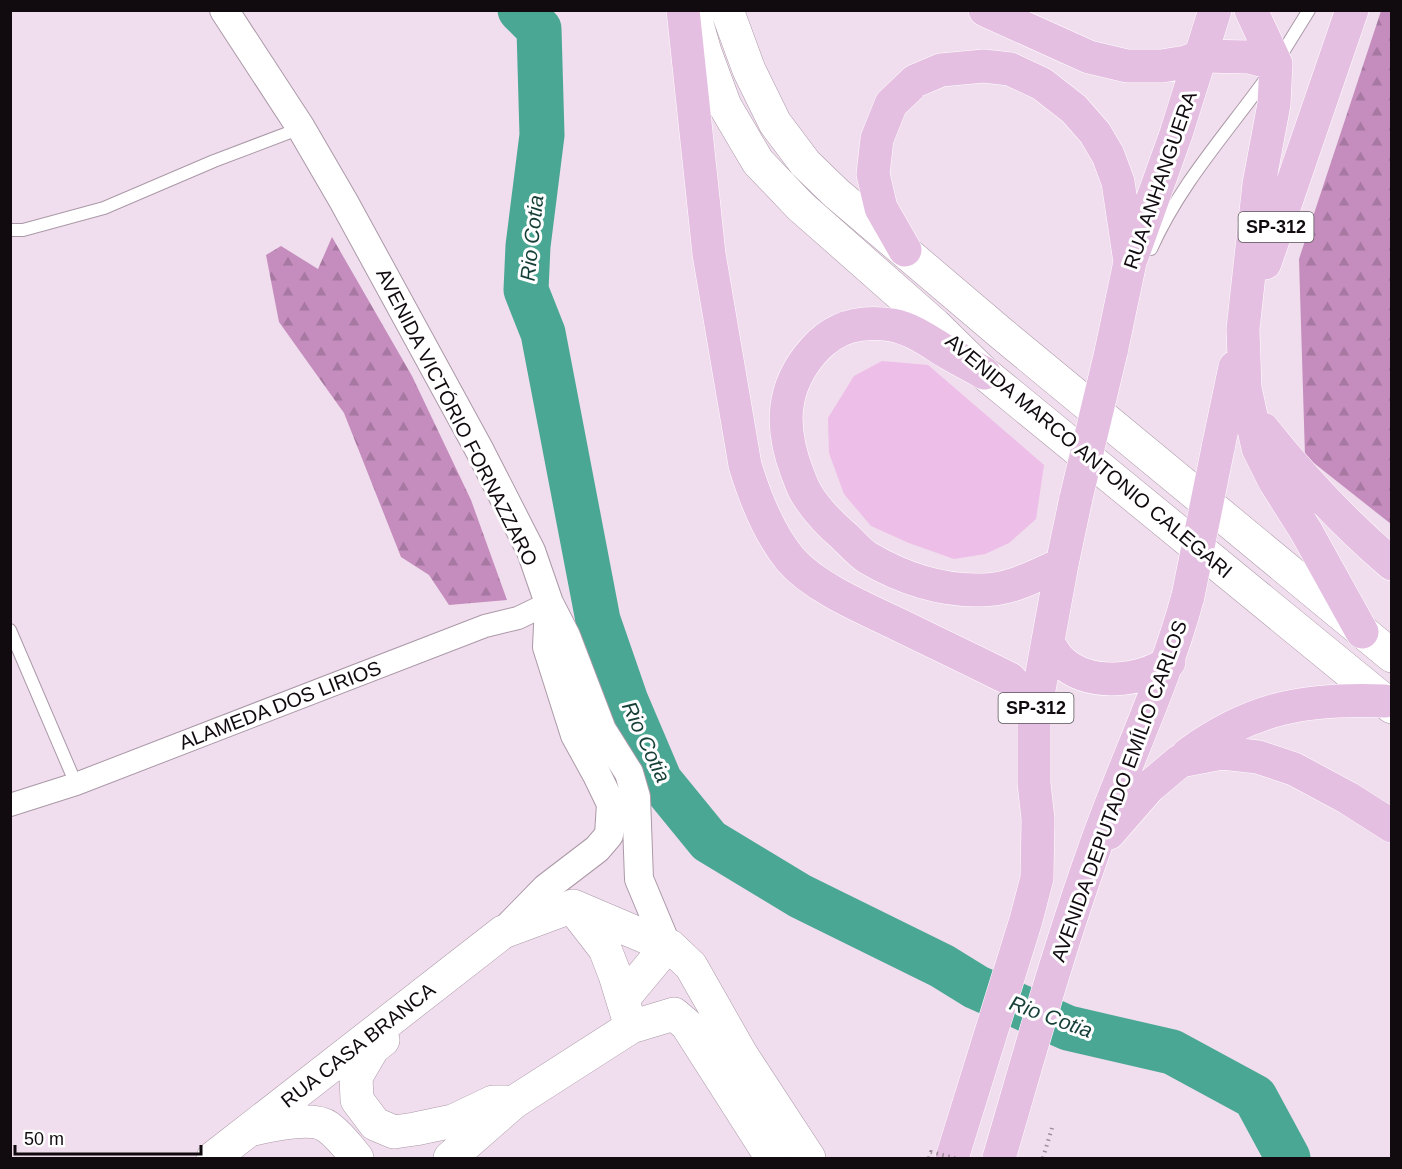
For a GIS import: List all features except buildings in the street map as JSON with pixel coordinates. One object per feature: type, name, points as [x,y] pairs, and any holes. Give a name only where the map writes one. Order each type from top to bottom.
[{"type":"main road","points":[[683,10],[709,254],[745,465],[755,499],[791,560],[823,586],[861,607],[1010,679],[1025,698],[1034,717]]},
{"type":"main road","name":"AVENIDA MARCO ANTONIO CALEGARI","points":[[693,10],[705,52],[725,106],[758,162],[800,206],[935,326],[984,373],[1388,704]]},
{"type":"main road","name":"AVENIDA MARCO ANTONIO CALEGARI","points":[[727,10],[749,70],[775,123],[813,170],[836,193],[1002,334],[1390,655]]},
{"type":"main road","points":[[985,10],[1089,57],[1127,66],[1162,66],[1186,62],[1202,56],[1249,57],[1276,64]]},
{"type":"main road","name":"RUA ANHANGUERA","points":[[1062,564],[1113,342],[1139,265],[1215,10]]},
{"type":"main road","points":[[1251,10],[1276,64],[1274,104],[1259,184],[1243,329],[1245,388],[1258,448],[1275,482],[1306,531],[1362,632]]},
{"type":"main road","name":"SP-312","points":[[1243,329],[1290,185],[1352,10]]},
{"type":"main road","points":[[905,250],[881,208],[873,174],[877,139],[891,105],[915,81],[940,70],[984,66],[1010,69],[1042,84],[1074,109],[1095,133],[1108,154],[1118,182],[1139,265]]},
{"type":"main road","points":[[984,373],[922,335],[894,325],[865,322],[845,327],[820,343],[800,366],[789,393],[785,427],[793,461],[805,493],[830,524],[867,558],[909,578],[952,589],[982,590],[1010,587],[1062,564]]},
{"type":"main road","name":"AVENIDA DEPUTADO EMÍLIO CARLOS","points":[[999,1158],[1063,940],[1094,850],[1169,662],[1188,596],[1243,329]]},
{"type":"main road","points":[[1250,412],[1288,460],[1327,503],[1355,532],[1392,564]]},
{"type":"main road","name":"SP-312","points":[[954,1158],[1037,878],[1038,819],[1034,783],[1034,717],[1062,564]]},
{"type":"main road","points":[[1048,643],[1061,661],[1075,670],[1089,676],[1106,679],[1146,673],[1169,662]]},
{"type":"main road","points":[[1094,850],[1149,787],[1209,739],[1239,723],[1273,710],[1342,699],[1388,704]]},
{"type":"main road","points":[[1180,761],[1222,753],[1258,757],[1294,769],[1392,826]]},
{"type":"main road","points":[[450,1158],[514,1102],[627,1013],[669,946],[573,906]]},
{"type":"main road","points":[[573,906],[605,949],[627,1013]]},
{"type":"main road","name":"RUA CASA BRANCA","points":[[213,1158],[503,932],[573,906]]},
{"type":"main road","name":"AVENIDA VICTÓRIO FORNAZZARO","points":[[669,946],[691,966],[741,1054],[809,1158]]},
{"type":"main road","points":[[430,989],[421,1007],[373,1048],[356,1077],[357,1100],[375,1124],[394,1132],[453,1120],[493,1102],[514,1102]]},
{"type":"main road","points":[[627,1013],[674,1014],[687,1025],[772,1158]]},
{"type":"main road","points":[[250,1130],[301,1122],[326,1126],[357,1158]]},
{"type":"street","name":"AVENIDA VICTÓRIO FORNAZZARO","points":[[224,10],[301,128],[344,202],[480,451],[531,551],[549,603],[566,636],[602,730],[629,773],[636,797],[639,879],[669,946]]},
{"type":"street","name":"ALAMEDA DOS LIRIOS","points":[[10,805],[76,784],[484,626],[518,618],[549,603]]},
{"type":"street","points":[[503,932],[546,888],[597,849],[609,835],[611,804],[574,735],[547,647],[549,603]]},
{"type":"lane","points":[[1139,265],[1183,189],[1209,151],[1243,110],[1276,64],[1309,10]]},
{"type":"lane","points":[[10,230],[23,230],[104,208],[214,160],[301,128]]},
{"type":"lane","points":[[10,630],[76,784]]},
{"type":"path","points":[[1043,1158],[1052,1128]]},
{"type":"path","points":[[929,1158],[931,1152],[954,1158]]},
{"type":"shaded area","points":[[882,361],[928,365],[1044,465],[1036,519],[1009,543],[985,554],[954,559],[871,526],[844,494],[829,453],[828,418],[854,376]]},
{"type":"green space","points":[[1381,11],[1391,11],[1391,524],[1305,456],[1299,259]]},
{"type":"green space","points":[[332,237],[412,376],[471,500],[507,600],[449,605],[429,575],[401,557],[344,413],[279,322],[266,255],[281,246],[318,269]]},
{"type":"waterway","name":"Rio Cotia","points":[[520,10],[539,29],[542,135],[528,246],[526,290],[543,333],[598,620],[626,701],[660,781],[709,841],[800,896],[942,966],[976,987],[1068,1028],[1172,1052],[1255,1097],[1288,1158]]}]
